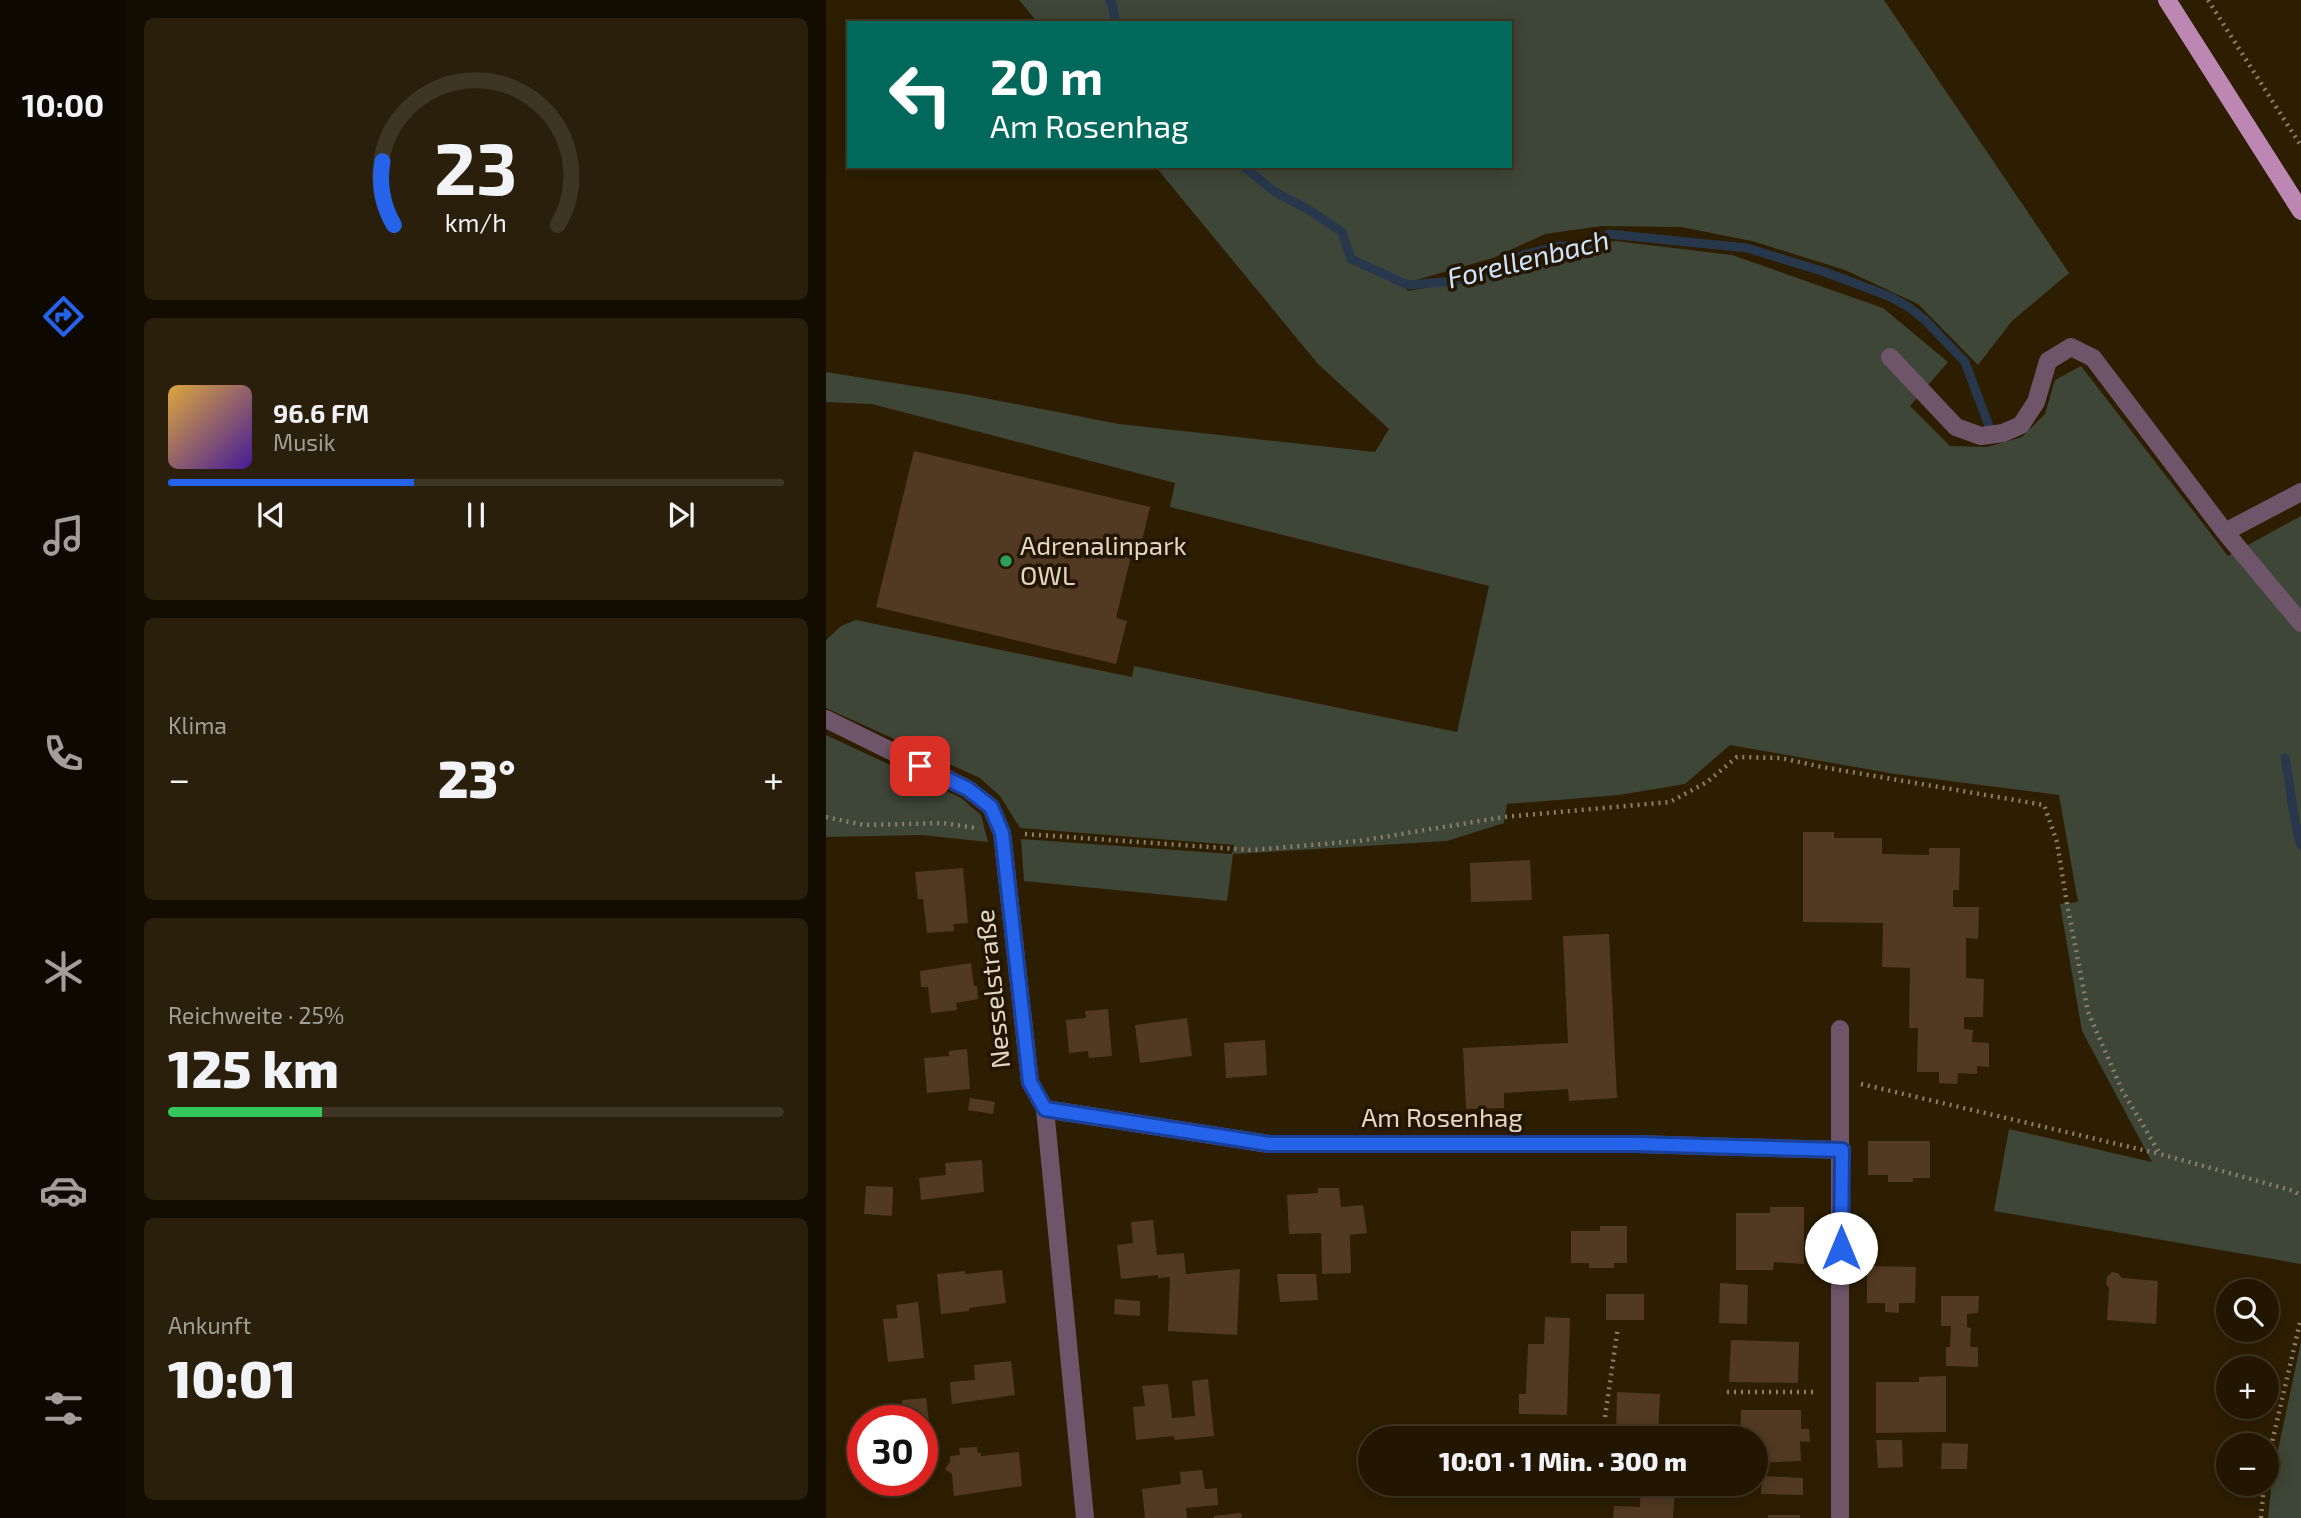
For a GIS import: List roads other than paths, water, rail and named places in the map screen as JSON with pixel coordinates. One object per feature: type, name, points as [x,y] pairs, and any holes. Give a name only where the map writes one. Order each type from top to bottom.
[{"type":"main road","points":[[2167,0],[2301,211]]},
{"type":"street","points":[[1890,357],[1956,427],[1981,436],[2003,433],[2021,425],[2036,402],[2048,360],[2071,347],[2093,358],[2225,533],[2301,623]]},
{"type":"street","points":[[2225,533],[2301,492]]},
{"type":"street","name":"Nesselstraße","points":[[826,719],[968,789],[991,807],[1002,833],[1030,1082],[1045,1109],[1085,1518]]},
{"type":"street","points":[[1840,1029],[1840,1518]]},
{"type":"street","name":"Am Rosenhag","points":[[1045,1109],[1269,1144],[1635,1144],[1842,1150]]},
{"type":"waterway","name":"Forellenbach","points":[[1109,0],[1116,21]]},
{"type":"waterway","name":"Forellenbach","points":[[1245,168],[1275,192],[1342,232],[1351,259],[1408,285],[1455,281],[1524,255],[1559,246],[1584,246],[1609,234],[1747,248],[1825,272],[1891,297],[1925,320],[1965,362],[1989,426]]},
{"type":"waterway","name":"Forellenbach","points":[[2285,758],[2301,845]]},
{"type":"place","name":"Adrenalinpark OWL","points":[[1006,561]]}]
